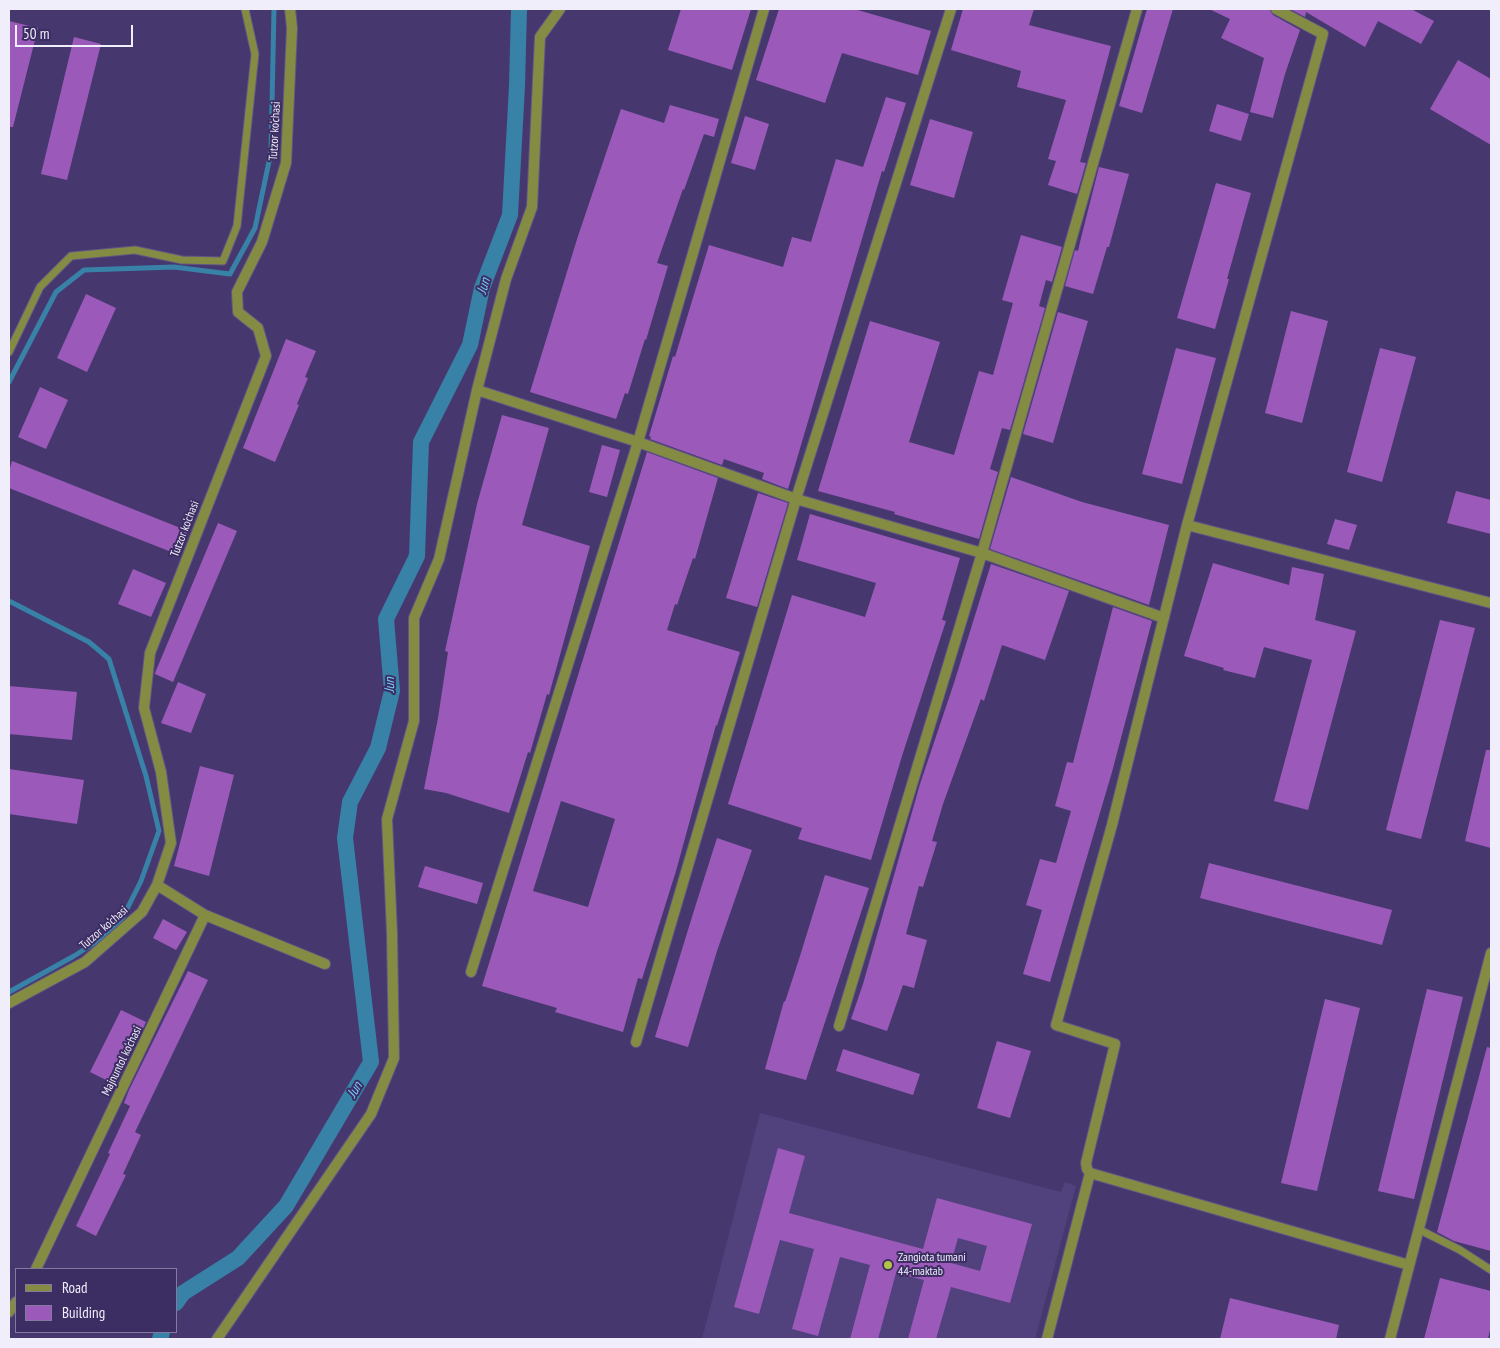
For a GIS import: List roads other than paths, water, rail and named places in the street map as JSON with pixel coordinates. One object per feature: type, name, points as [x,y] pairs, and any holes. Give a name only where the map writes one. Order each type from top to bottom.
[{"type":"street","name":"Tutzor ko‘chasi","points":[[9,1003],[85,962],[142,912],[157,885],[171,843],[161,772],[144,708],[150,653],[266,356],[258,328],[238,312],[237,292],[262,242],[286,163],[292,28],[290,9]]},
{"type":"street","points":[[217,1339],[371,1114],[394,1058],[392,933],[387,819],[414,721],[414,618],[439,559],[477,390],[506,280],[532,208],[540,37],[560,9]]},
{"type":"street","points":[[471,972],[638,442],[764,9]]},
{"type":"street","points":[[636,1042],[796,499],[951,9]]},
{"type":"street","points":[[839,1026],[982,553],[1137,9]]},
{"type":"street","points":[[1276,9],[1323,34],[1187,525],[1112,825],[1056,1025],[1115,1044],[1086,1163],[1090,1173],[1409,1265]]},
{"type":"street","points":[[477,390],[638,442],[796,499],[982,553],[1164,618]]},
{"type":"street","points":[[1187,525],[1491,603]]},
{"type":"street","points":[[157,885],[205,915],[325,964]]},
{"type":"street","name":"Majnuntol ko‘chasi","points":[[36,1268],[205,915]]},
{"type":"street","points":[[1390,1339],[1491,953]]},
{"type":"street","points":[[1047,1339],[1090,1173]]},
{"type":"lane","points":[[9,352],[40,287],[71,256],[135,250],[182,260],[224,261],[237,226],[255,54],[245,9]]},
{"type":"lane","points":[[1418,1229],[1460,1250],[1491,1270]]},
{"type":"waterway","points":[[9,382],[56,292],[84,270],[174,267],[230,274],[255,228],[271,152],[274,9]]},
{"type":"waterway","name":"Jun","points":[[178,1300],[183,1293],[238,1258],[286,1206],[371,1062],[345,838],[350,802],[378,748],[392,691],[386,619],[417,556],[421,442],[470,345],[482,288],[510,215],[519,9]]},
{"type":"waterway","points":[[9,601],[89,642],[109,659],[146,776],[159,831],[141,881],[123,917],[110,933],[74,956],[9,992]]},
{"type":"waterway","name":"Jun","points":[[160,1339],[162,1333]]},
{"type":"place","name":"Zangiota tumani 44-maktab","points":[[888,1265]]}]
